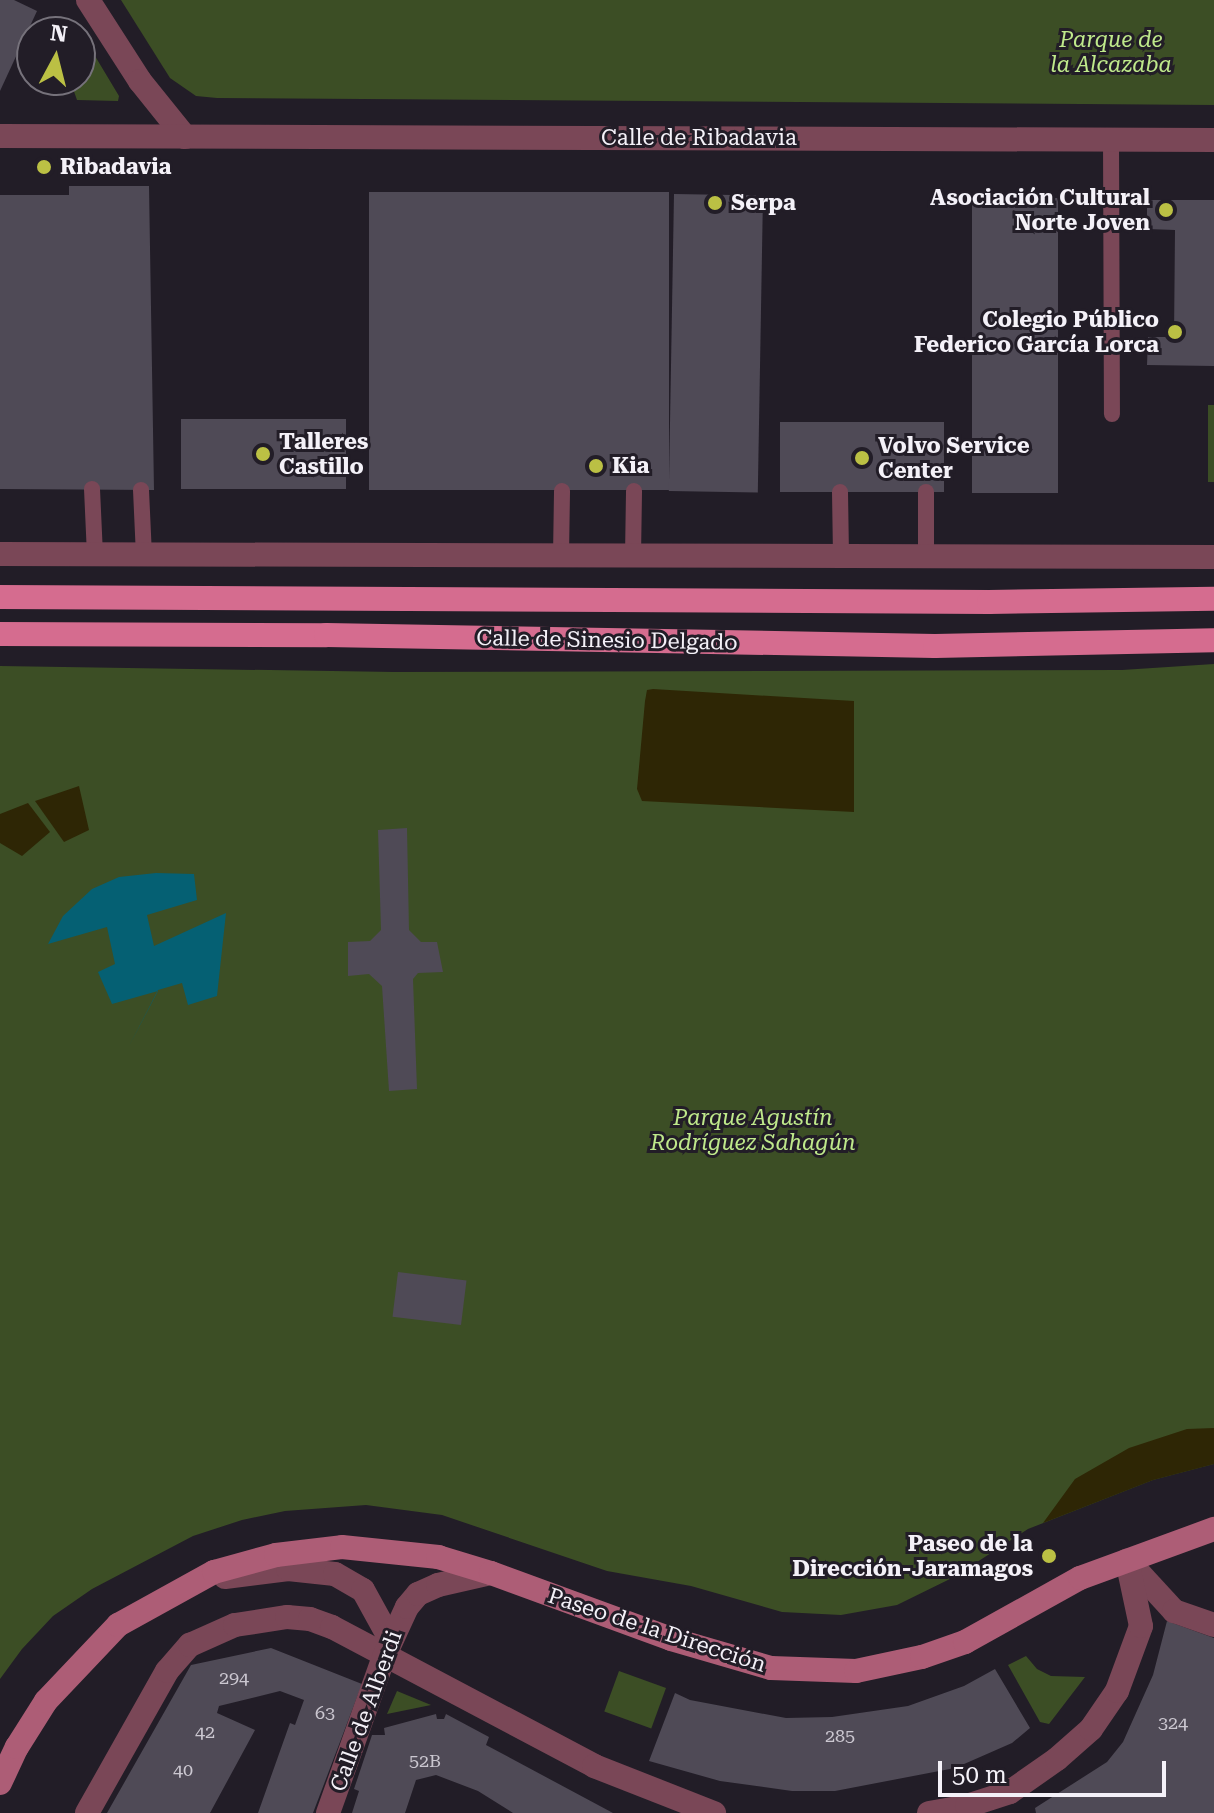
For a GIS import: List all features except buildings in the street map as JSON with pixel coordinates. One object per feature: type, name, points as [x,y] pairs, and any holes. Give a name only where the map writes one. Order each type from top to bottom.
[{"type":"main road","name":"Calle de Sinesio Delgado","points":[[0,597],[958,602],[1214,599]]},
{"type":"main road","name":"Calle de Sinesio Delgado","points":[[0,634],[326,635],[935,646],[1214,640]]},
{"type":"street","points":[[88,0],[140,81],[185,137]]},
{"type":"street","name":"Calle de Ribadavia","points":[[0,136],[1214,140]]},
{"type":"street","points":[[0,554],[1214,557]]},
{"type":"street","name":"Paseo de la Dirección","points":[[0,1783],[30,1725],[79,1662],[118,1625],[177,1590],[245,1562],[342,1547],[408,1551],[491,1573],[671,1639],[771,1668],[856,1671],[922,1657],[965,1642],[1080,1578],[1214,1529]]},
{"type":"street","points":[[1127,1560],[1174,1611],[1214,1625]]},
{"type":"street","points":[[929,1813],[967,1806],[1012,1803],[1091,1729],[1117,1691],[1141,1626],[1127,1560]]},
{"type":"street","name":"Paseo de la Dirección","points":[[177,1590],[224,1577],[288,1569],[335,1574],[363,1590],[388,1649]]},
{"type":"street","name":"Calle de Alberdi","points":[[328,1813],[388,1649],[407,1607],[418,1594],[438,1585],[491,1573]]},
{"type":"street","points":[[87,1813],[167,1671],[190,1645],[204,1637],[262,1618],[310,1619],[388,1649],[594,1766],[714,1813]]},
{"type":"lane","points":[[1111,139],[1112,414]]},
{"type":"lane","points":[[92,489],[95,554]]},
{"type":"lane","points":[[141,490],[144,555]]},
{"type":"lane","points":[[561,556],[562,491]]},
{"type":"lane","points":[[633,556],[634,491]]},
{"type":"lane","points":[[840,492],[841,557]]},
{"type":"lane","points":[[926,492],[926,557]]},
{"type":"green space","name":"Parque de la Alcazaba","points":[[121,0],[1214,0],[1214,105],[196,96],[170,78]]},
{"type":"green space","points":[[96,58],[119,96],[118,101],[77,100],[76,96],[96,96]]},
{"type":"green space","points":[[1208,405],[1214,405],[1214,482],[1208,482]]},
{"type":"green space","name":"Parque Agustín Rodríguez Sahagún","points":[[1214,664],[1214,1464],[1153,1480],[1028,1529],[954,1577],[897,1605],[841,1615],[782,1612],[691,1586],[607,1571],[442,1515],[366,1505],[285,1511],[242,1520],[193,1536],[92,1589],[53,1616],[22,1649],[0,1679],[0,666],[394,672],[1122,670]]},
{"type":"green space","points":[[1026,1656],[1037,1669],[1051,1676],[1085,1677],[1049,1724],[1040,1722],[1008,1665]]},
{"type":"green space","points":[[619,1671],[666,1688],[651,1729],[604,1711]]},
{"type":"green space","points":[[397,1691],[431,1705],[387,1714]]},
{"type":"sand","points":[[647,690],[854,701],[854,812],[642,801],[637,789],[645,701]]},
{"type":"sand","points":[[79,786],[89,830],[64,842],[35,801]]},
{"type":"sand","points":[[28,803],[50,832],[22,856],[0,843],[0,814]]},
{"type":"sand","points":[[1214,1428],[1214,1464],[1153,1480],[1043,1523],[1075,1479],[1129,1448],[1187,1429]]},
{"type":"water","points":[[156,873],[194,874],[197,900],[147,915],[154,946],[226,913],[217,996],[188,1005],[182,983],[112,1004],[98,972],[115,964],[107,927],[48,944],[63,916],[92,889],[119,877]]},
{"type":"place","name":"Ribadavia","points":[[44,167]]},
{"type":"place","name":"Serpa","points":[[715,203]]},
{"type":"place","name":"Asociación Cultural Norte Joven","points":[[1166,210]]},
{"type":"place","name":"Colegio Público Federico García Lorca","points":[[1175,332]]},
{"type":"place","name":"Talleres Castillo","points":[[263,454]]},
{"type":"place","name":"Volvo Service Center","points":[[862,458]]},
{"type":"place","name":"Kia","points":[[596,466]]},
{"type":"place","name":"Paseo de la Dirección-Jaramagos","points":[[1049,1556]]}]
